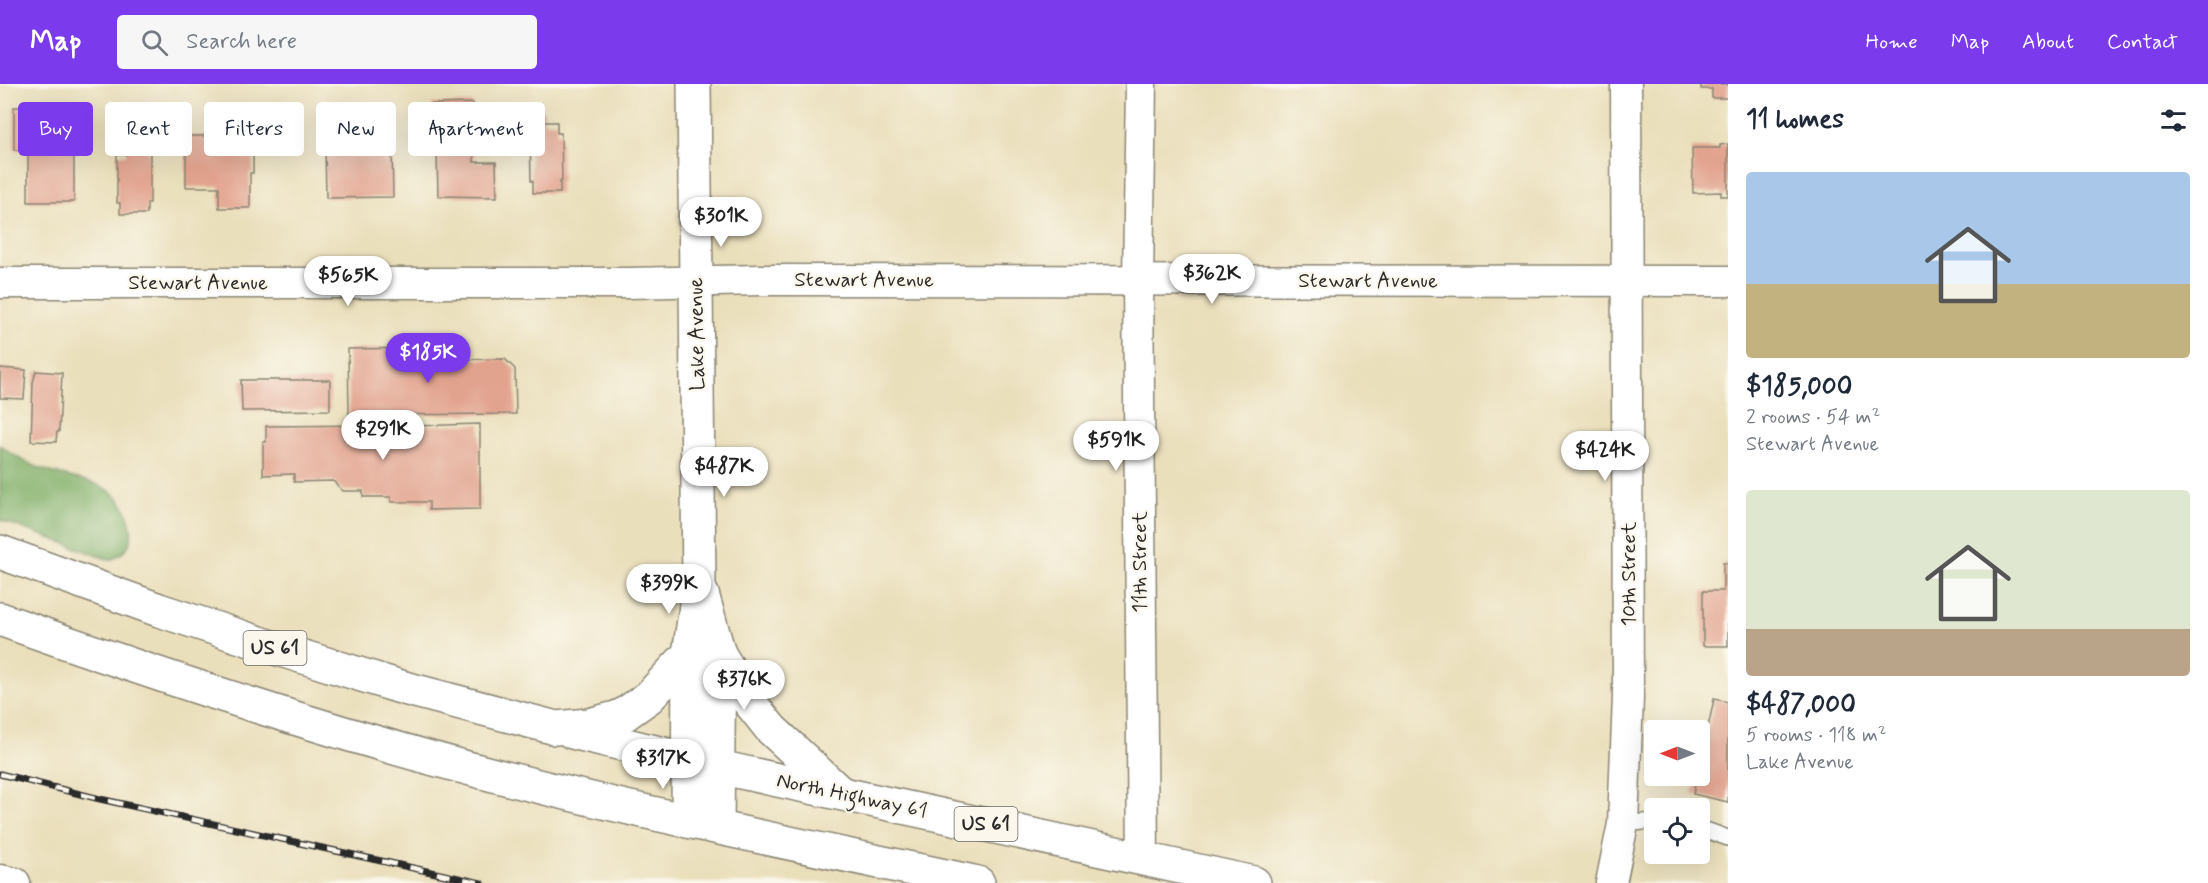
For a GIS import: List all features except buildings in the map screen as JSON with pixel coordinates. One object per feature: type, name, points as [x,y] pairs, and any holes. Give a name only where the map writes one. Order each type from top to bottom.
[{"type":"main road","name":"Lake Avenue","points":[[694,84],[699,585],[704,654],[703,824]]},
{"type":"main road","name":"US 61","points":[[0,552],[138,603],[281,650],[404,688],[556,728]]},
{"type":"main road","points":[[0,619],[134,666],[360,737],[495,775],[703,824],[978,883]]},
{"type":"main road","points":[[556,728],[589,725],[625,714],[704,654],[748,700],[771,729],[842,794]]},
{"type":"main road","name":"North Highway 61","points":[[556,728],[703,764],[1254,883]]},
{"type":"street","name":"11th Street","points":[[1141,84],[1138,280],[1143,859]]},
{"type":"street","name":"10th Street","points":[[1611,883],[1623,824],[1628,697],[1626,84]]},
{"type":"street","name":"Stewart Avenue","points":[[0,283],[1728,281]]},
{"type":"street","points":[[0,880],[15,883]]},
{"type":"lane","points":[[1623,824],[1644,822]]},
{"type":"lane","points":[[1710,832],[1728,838]]},
{"type":"green space","points":[[0,445],[32,465],[92,483],[113,493],[127,513],[131,528],[131,539],[127,548],[110,560],[0,520]]},
{"type":"railway","points":[[0,774],[100,799],[481,883]]}]
